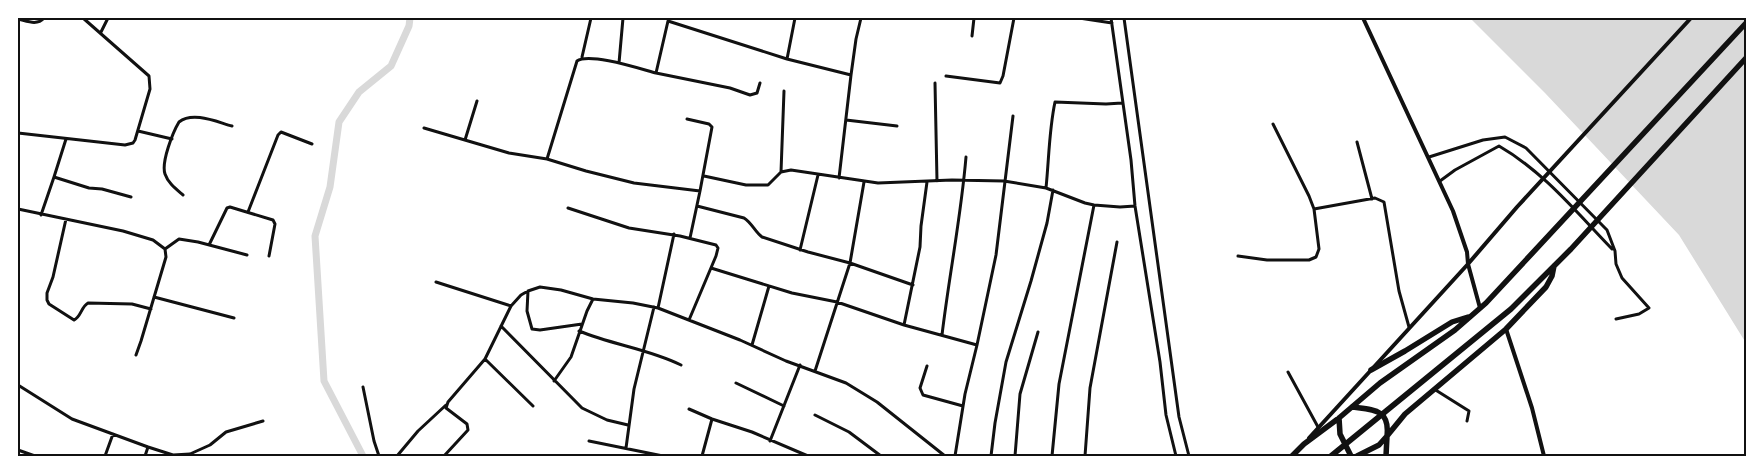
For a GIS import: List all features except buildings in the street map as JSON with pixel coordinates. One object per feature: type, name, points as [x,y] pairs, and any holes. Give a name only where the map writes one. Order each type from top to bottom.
[{"type":"highway","points":[[1292,456],[1304,444],[1339,418],[1380,383],[1455,330],[1480,308],[1746,24]]},
{"type":"highway","points":[[1331,456],[1499,319],[1541,279],[1571,249],[1746,58]]},
{"type":"highway","points":[[1358,456],[1379,445],[1413,406],[1506,329],[1546,287],[1552,276],[1554,266]]},
{"type":"highway","points":[[1371,370],[1452,322],[1471,316]]},
{"type":"highway","points":[[1352,407],[1380,413],[1388,424],[1386,455]]},
{"type":"highway","points":[[1339,418],[1340,434],[1351,456]]},
{"type":"highway","points":[[1386,455],[1400,420]]},
{"type":"street","points":[[18,19],[33,23],[44,18]]},
{"type":"street","points":[[18,133],[129,144],[135,140],[150,89],[149,76],[84,18]]},
{"type":"street","points":[[101,32],[108,18]]},
{"type":"street","points":[[547,159],[566,100],[575,64],[582,57],[591,18]]},
{"type":"street","points":[[620,63],[623,18]]},
{"type":"street","points":[[787,59],[795,18]]},
{"type":"street","points":[[839,178],[851,75],[860,18]]},
{"type":"street","points":[[972,36],[974,18]]},
{"type":"street","points":[[946,76],[1000,83],[1014,18]]},
{"type":"street","points":[[1079,18],[1112,24]]},
{"type":"street","points":[[1111,18],[1166,415],[1176,456]]},
{"type":"street","points":[[1124,18],[1179,417],[1189,456]]},
{"type":"street","points":[[1363,18],[1453,211],[1467,252],[1468,264],[1480,308]]},
{"type":"street","points":[[1304,444],[1468,264],[1517,207],[1691,18]]},
{"type":"street","points":[[656,73],[668,19],[787,59],[851,75]]},
{"type":"street","points":[[582,57],[620,63],[750,95],[757,93],[760,83]]},
{"type":"street","points":[[935,83],[937,181]]},
{"type":"street","points":[[781,172],[784,91]]},
{"type":"street","points":[[465,140],[477,101]]},
{"type":"street","points":[[1046,188],[1050,125],[1055,102],[1122,103]]},
{"type":"street","points":[[955,456],[963,406],[996,255],[1013,116]]},
{"type":"street","points":[[183,195],[165,174],[164,164],[179,122],[188,118],[201,118],[232,126]]},
{"type":"street","points":[[687,119],[712,126],[704,176],[690,238]]},
{"type":"street","points":[[846,120],[897,126]]},
{"type":"street","points":[[1238,256],[1267,260],[1310,260],[1316,257],[1320,249],[1314,209],[1273,124]]},
{"type":"street","points":[[424,128],[509,153],[547,159],[634,183],[700,191]]},
{"type":"street","points":[[138,131],[172,139]]},
{"type":"street","points":[[248,212],[278,135],[281,132],[312,144]]},
{"type":"street","points":[[1429,157],[1483,140],[1505,137],[1526,148],[1606,230],[1622,278],[1649,308],[1639,314],[1616,319]]},
{"type":"street","points":[[40,215],[66,139]]},
{"type":"street","points":[[1357,142],[1372,198]]},
{"type":"street","points":[[1440,181],[1499,146],[1520,158],[1558,192],[1614,251]]},
{"type":"street","points":[[942,335],[955,250],[966,157]]},
{"type":"street","points":[[704,176],[746,185],[762,186],[768,185],[781,172],[791,170],[864,182],[1004,181],[1046,188],[1085,204],[1120,207],[1136,206]]},
{"type":"street","points":[[800,250],[818,175]]},
{"type":"street","points":[[54,177],[89,188],[102,189],[131,197]]},
{"type":"street","points":[[815,370],[850,263],[864,182]]},
{"type":"street","points":[[904,325],[920,247],[920,226],[927,182]]},
{"type":"street","points":[[991,456],[1006,362],[1047,223],[1053,190]]},
{"type":"street","points":[[1314,209],[1372,198],[1382,200],[1386,206],[1399,291],[1409,327]]},
{"type":"street","points":[[1052,456],[1059,384],[1094,205]]},
{"type":"street","points":[[209,245],[230,206],[272,220],[275,224],[269,256]]},
{"type":"street","points":[[697,206],[744,218],[762,238],[850,263],[913,285]]},
{"type":"street","points":[[568,208],[629,228],[674,234],[712,243],[718,248],[689,320]]},
{"type":"street","points":[[18,209],[40,215],[91,223],[140,235],[153,240],[165,249],[166,257],[136,354]]},
{"type":"street","points":[[66,219],[53,277],[47,293],[49,304],[74,320],[88,303],[132,304],[151,310]]},
{"type":"street","points":[[626,448],[634,389],[674,234]]},
{"type":"street","points":[[165,249],[179,239],[247,255]]},
{"type":"street","points":[[1085,456],[1090,388],[1117,242]]},
{"type":"street","points":[[710,268],[792,293],[837,302],[904,325],[977,345]]},
{"type":"street","points":[[436,282],[511,306]]},
{"type":"street","points":[[752,345],[769,286]]},
{"type":"street","points":[[397,456],[418,431],[446,405],[449,399],[485,359],[511,306],[521,295],[540,287],[593,299],[633,303],[656,308],[815,370],[846,383],[877,402],[945,456]]},
{"type":"street","points":[[528,291],[528,311],[532,329],[540,330],[582,324]]},
{"type":"street","points":[[154,297],[234,318]]},
{"type":"street","points":[[554,381],[571,357],[579,331],[593,299]]},
{"type":"street","points":[[501,326],[582,408],[607,420],[628,425]]},
{"type":"street","points":[[1506,329],[1532,408],[1544,456]]},
{"type":"street","points":[[579,331],[603,340],[644,350],[681,365]]},
{"type":"street","points":[[1015,456],[1020,394],[1038,332]]},
{"type":"street","points":[[485,359],[533,406]]},
{"type":"street","points":[[770,441],[800,365]]},
{"type":"street","points":[[927,366],[920,388],[923,394],[963,406]]},
{"type":"street","points":[[1288,372],[1318,427]]},
{"type":"street","points":[[736,383],[784,406]]},
{"type":"street","points":[[18,385],[62,414],[173,455],[190,454],[210,445],[226,432],[263,421]]},
{"type":"street","points":[[364,387],[374,441],[379,456]]},
{"type":"street","points":[[1434,389],[1469,411],[1467,421]]},
{"type":"street","points":[[444,456],[465,434],[468,427],[467,424],[446,408],[446,405]]},
{"type":"street","points":[[688,409],[752,432],[808,456]]},
{"type":"street","points":[[815,416],[849,432],[881,456]]},
{"type":"street","points":[[702,456],[712,419]]},
{"type":"street","points":[[106,456],[113,434]]},
{"type":"street","points":[[589,441],[663,456]]},
{"type":"street","points":[[145,456],[148,447]]},
{"type":"street","points":[[18,450],[35,456]]},
{"type":"shaded area","points":[[1470,18],[1746,18],[1746,343],[1679,235],[1545,93]]},
{"type":"waterway","points":[[363,456],[324,381],[315,236],[330,187],[339,122],[359,92],[391,66],[409,26],[410,18]]}]
